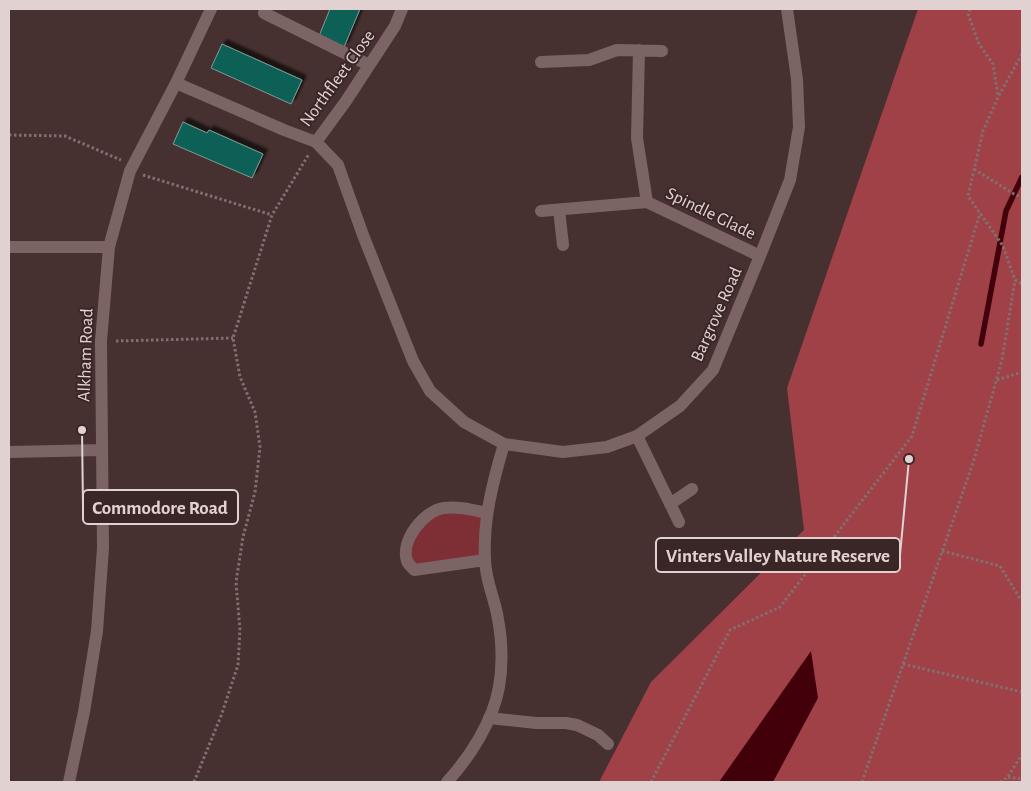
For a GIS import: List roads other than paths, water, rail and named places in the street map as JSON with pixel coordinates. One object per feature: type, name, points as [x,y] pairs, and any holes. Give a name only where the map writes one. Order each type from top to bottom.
[{"type":"street","name":"Alkham Road","points":[[69,782],[84,712],[97,631],[103,548],[100,341],[109,247],[132,168],[176,83],[211,9]]},
{"type":"street","points":[[266,9],[264,13],[369,65]]},
{"type":"street","name":"Northfleet Close","points":[[176,83],[316,142],[395,26],[402,9]]},
{"type":"street","name":"Bargrove Road","points":[[316,142],[338,165],[366,244],[412,361],[430,391],[464,422],[504,444],[563,452],[607,447],[637,436],[680,406],[713,370],[760,256],[790,180],[799,127],[797,78],[787,9]]},
{"type":"street","points":[[541,62],[589,60],[617,50],[662,51]]},
{"type":"street","name":"Spindle Glade","points":[[639,50],[637,138],[647,202]]},
{"type":"street","name":"Spindle Glade","points":[[540,211],[647,202],[760,256]]},
{"type":"street","points":[[559,210],[563,246]]},
{"type":"street","points":[[9,247],[109,247]]},
{"type":"street","points":[[637,436],[678,522]]},
{"type":"street","points":[[446,782],[474,745],[489,718],[499,688],[502,654],[498,617],[488,582],[485,560],[487,513],[492,483],[504,444]]},
{"type":"street","points":[[9,452],[102,450]]},
{"type":"street","points":[[670,504],[692,489]]},
{"type":"street","points":[[485,560],[414,570],[407,561],[406,547],[411,535],[420,522],[431,511],[444,508],[460,508],[487,513]]},
{"type":"street","points":[[489,718],[536,723],[566,723],[598,735],[608,744]]},
{"type":"waterway","points":[[981,344],[1006,211],[1022,177]]},
{"type":"place","name":"Commodore Road","points":[[82,430]]},
{"type":"place","name":"Vinters Valley Nature Reserve","points":[[909,459]]}]
